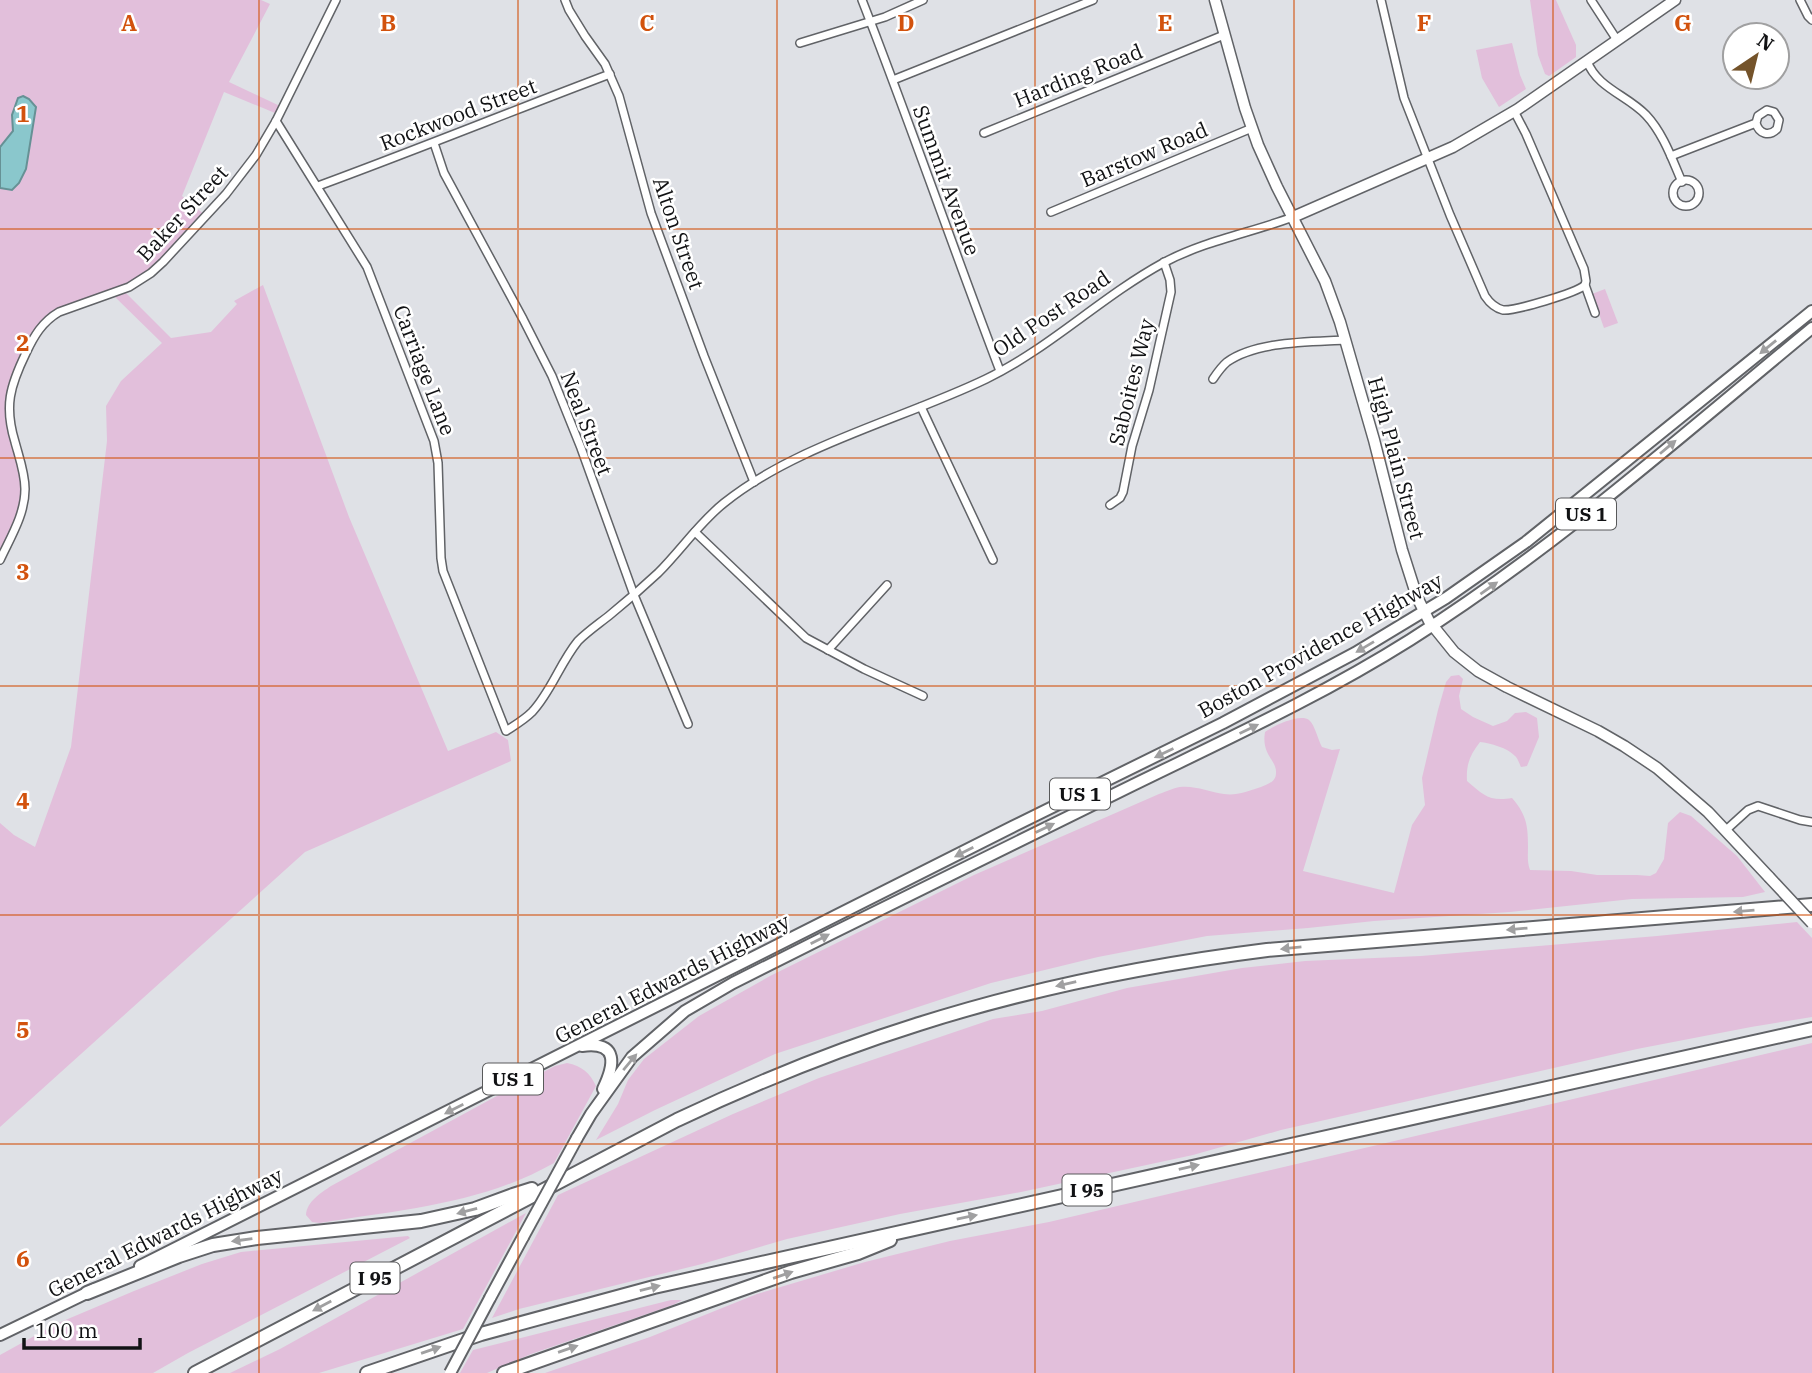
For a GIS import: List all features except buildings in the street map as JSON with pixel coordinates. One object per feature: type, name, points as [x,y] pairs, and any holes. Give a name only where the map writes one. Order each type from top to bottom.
[{"type":"highway","name":"I 95","points":[[195,1373],[685,1116],[839,1051],[972,1008],[1078,981],[1177,963],[1296,947],[1812,905]]},
{"type":"highway","name":"I 95","points":[[367,1373],[481,1334],[683,1280],[1812,1028]]},
{"type":"highway","points":[[87,1293],[213,1245],[251,1238],[427,1220],[475,1209],[555,1182]]},
{"type":"highway","points":[[503,1373],[791,1272],[859,1253],[927,1226]]},
{"type":"main road","name":"High Plain Street","points":[[1215,0],[1252,128],[1267,166],[1325,281],[1374,440],[1398,536],[1417,597],[1432,626],[1457,655],[1478,671],[1598,731],[1648,762],[1693,798],[1726,830],[1812,923]]},
{"type":"main road","name":"Old Post Road","points":[[1293,217],[1453,147],[1514,111],[1675,0]]},
{"type":"main road","name":"Boston Providence Highway","points":[[1135,767],[1266,702],[1355,653],[1464,586],[1536,534],[1812,311]]},
{"type":"main road","name":"Boston Providence Highway","points":[[1166,769],[1259,725],[1318,693],[1432,626],[1497,582],[1563,533],[1812,328]]},
{"type":"main road","name":"General Edwards Highway","points":[[0,1335],[1135,767]]},
{"type":"main road","name":"General Edwards Highway","points":[[450,1373],[591,1114],[632,1057],[685,1011],[746,976],[1166,769]]},
{"type":"main road","points":[[574,1048],[599,1046],[606,1050],[612,1059],[610,1073],[591,1114]]},
{"type":"street","name":"Baker Street","points":[[0,560],[21,514],[25,491],[22,467],[9,417],[12,383],[37,332],[59,312],[129,287],[151,273],[238,181],[276,121],[336,0]]},
{"type":"street","name":"Alton Street","points":[[565,0],[605,64],[619,96],[651,213],[754,482]]},
{"type":"street","name":"Summit Avenue","points":[[862,0],[1000,371]]},
{"type":"street","points":[[800,43],[885,17],[923,0]]},
{"type":"street","points":[[893,80],[1093,0]]},
{"type":"street","points":[[1381,0],[1404,99],[1479,286],[1490,303],[1502,310],[1514,309],[1576,291],[1585,285]]},
{"type":"street","points":[[1591,0],[1617,40]]},
{"type":"street","points":[[1800,0],[1812,20]]},
{"type":"street","name":"Harding Road","points":[[984,133],[1224,35]]},
{"type":"street","points":[[1587,61],[1600,81],[1640,108],[1655,125],[1682,182]]},
{"type":"street","name":"Rockwood Street","points":[[318,186],[610,74]]},
{"type":"street","points":[[1514,111],[1584,269],[1585,285],[1595,313]]},
{"type":"street","name":"Carriage Lane","points":[[276,121],[367,267],[435,441],[439,463],[443,571],[506,731]]},
{"type":"street","points":[[1671,156],[1756,123]]},
{"type":"street","name":"Barstow Road","points":[[1051,212],[1252,128]]},
{"type":"street","name":"Neal Street","points":[[434,143],[444,173],[552,376],[634,595],[688,724]]},
{"type":"street","name":"Old Post Road","points":[[506,731],[538,705],[578,642],[660,571],[724,503],[754,482],[813,452],[1000,371],[1164,262],[1200,247],[1293,217]]},
{"type":"street","name":"Saboites Way","points":[[1110,505],[1120,498],[1123,492],[1132,446],[1149,390],[1171,285],[1164,262]]},
{"type":"street","points":[[1213,379],[1224,364],[1243,353],[1279,345],[1345,340]]},
{"type":"street","points":[[921,407],[993,560]]},
{"type":"street","points":[[695,532],[806,638],[923,696]]},
{"type":"street","points":[[828,650],[887,585]]},
{"type":"street","points":[[1726,830],[1752,807],[1758,806],[1812,822]]},
{"type":"shaded area","points":[[0,0],[261,0],[270,4],[229,82],[280,106],[275,113],[224,92],[182,196],[206,216],[140,281],[50,318],[16,374],[9,417],[22,467],[24,502],[0,560]]},
{"type":"shaded area","points":[[1530,0],[1556,0],[1576,45],[1576,57],[1549,76],[1545,74],[1538,55]]},
{"type":"shaded area","points":[[1512,43],[1526,89],[1499,107],[1482,78],[1476,50]]},
{"type":"shaded area","points":[[263,285],[349,517],[448,751],[496,732],[508,740],[511,761],[305,852],[0,1127],[0,823],[35,847],[71,747],[107,441],[106,406],[121,381],[162,343],[115,297],[126,293],[171,338],[211,332],[237,304],[234,301]]},
{"type":"shaded area","points":[[1605,289],[1618,323],[1604,328],[1592,294]]},
{"type":"shaded area","points":[[1459,675],[1463,679],[1459,696],[1461,709],[1473,717],[1493,726],[1507,721],[1515,713],[1526,712],[1537,718],[1539,737],[1527,766],[1521,767],[1516,757],[1508,751],[1480,742],[1469,760],[1467,770],[1467,781],[1482,794],[1498,799],[1512,798],[1520,809],[1527,826],[1530,870],[1650,876],[1656,873],[1664,859],[1668,823],[1680,812],[1691,816],[1737,856],[1765,892],[1743,897],[1632,899],[1510,912],[1207,936],[1098,957],[991,983],[775,1054],[596,1140],[618,1104],[628,1080],[644,1059],[699,1016],[770,976],[974,875],[1159,794],[1185,787],[1233,794],[1269,784],[1275,779],[1276,768],[1265,746],[1265,732],[1287,721],[1299,718],[1309,720],[1322,747],[1340,749],[1303,871],[1394,893],[1412,825],[1425,805],[1422,778],[1446,682],[1451,676]]},
{"type":"shaded area","points":[[1797,922],[1812,938],[1812,1017],[1637,1049],[1281,1130],[1193,1155],[787,1239],[702,1264],[492,1318],[558,1195],[733,1114],[819,1078],[993,1019],[1042,1011],[1127,988],[1242,968],[1305,961],[1421,956]]},
{"type":"shaded area","points":[[1812,1043],[1812,1373],[545,1373],[650,1337],[757,1294],[865,1262],[950,1241],[1049,1222]]},
{"type":"shaded area","points":[[567,1063],[585,1071],[596,1086],[554,1163],[498,1188],[440,1204],[320,1223],[312,1222],[306,1215],[312,1202],[331,1186],[495,1097],[555,1066]]},
{"type":"shaded area","points":[[526,1213],[463,1329],[319,1373],[230,1373],[280,1349]]},
{"type":"shaded area","points":[[408,1236],[410,1238],[153,1373],[0,1373],[0,1355],[56,1324],[202,1264],[241,1252]]},
{"type":"shaded area","points":[[671,1300],[682,1300],[531,1354],[487,1373],[460,1373],[473,1350]]},
{"type":"water","points":[[23,96],[36,107],[26,169],[12,190],[0,188],[0,147],[13,131],[12,115],[18,98]]}]
